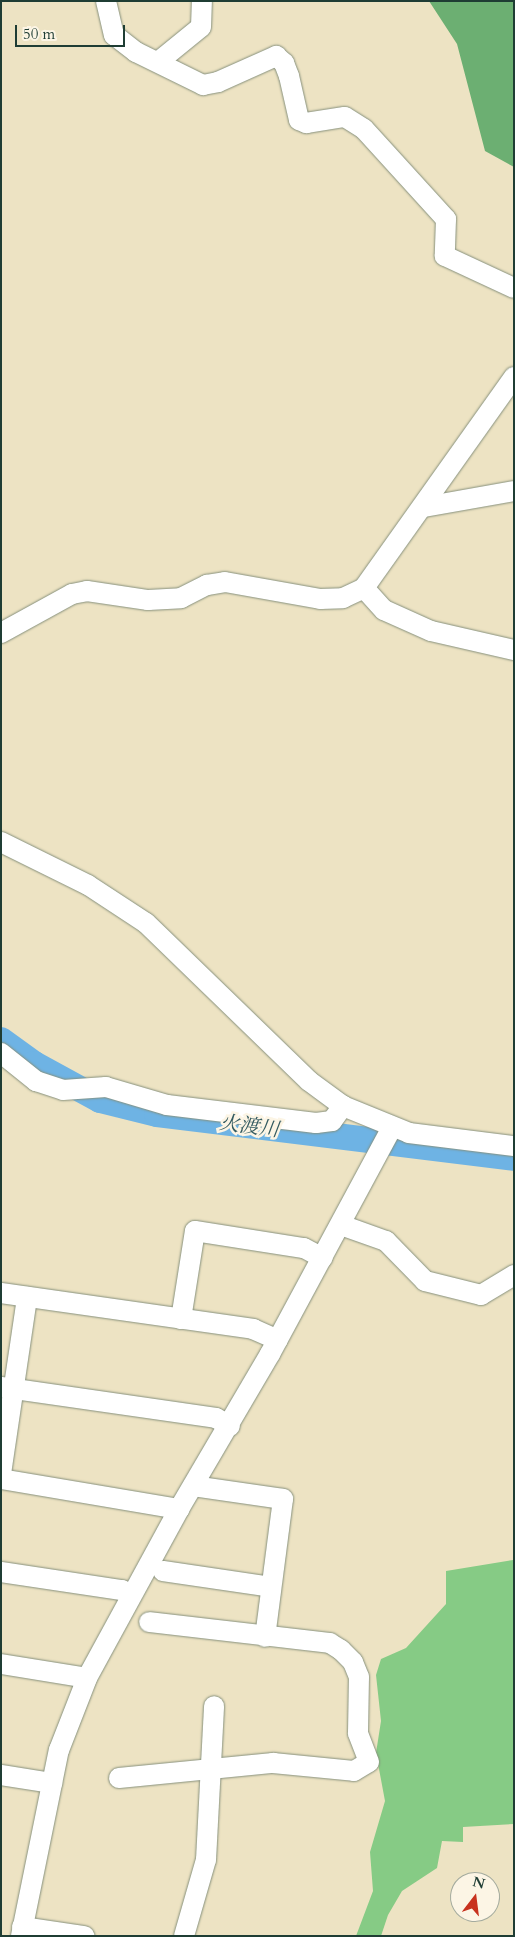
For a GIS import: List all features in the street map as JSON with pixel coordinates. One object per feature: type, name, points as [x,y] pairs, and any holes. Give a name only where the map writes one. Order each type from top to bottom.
[{"type":"street","points":[[106,1],[114,35],[136,52],[158,62],[179,76],[203,85],[218,82],[276,56],[284,63],[289,76],[299,120],[306,123],[345,117],[364,129],[446,219],[444,256],[514,288]]},
{"type":"street","points":[[158,62],[201,26],[202,1]]},
{"type":"street","points":[[1,633],[72,594],[87,591],[148,600],[181,598],[207,585],[225,582],[320,599],[343,598],[364,588],[424,507],[514,377]]},
{"type":"street","points":[[424,507],[514,491]]},
{"type":"street","points":[[364,588],[384,610],[431,631],[514,650]]},
{"type":"street","points":[[1,842],[88,885],[146,923],[309,1081],[387,1138],[409,1133],[514,1146]]},
{"type":"street","points":[[1,1053],[36,1081],[63,1090],[106,1087],[167,1105],[316,1123],[332,1122],[343,1106]]},
{"type":"street","points":[[84,1936],[21,1931],[59,1750],[87,1678],[131,1595],[179,1509],[230,1426],[387,1138]]},
{"type":"street","points":[[341,1225],[386,1241],[425,1281],[481,1295],[514,1275]]},
{"type":"street","points":[[181,1319],[195,1231],[304,1248],[323,1258]]},
{"type":"street","points":[[1,1293],[253,1329],[278,1340]]},
{"type":"street","points":[[1,1474],[6,1388],[27,1297]]},
{"type":"street","points":[[6,1388],[216,1418],[230,1426]]},
{"type":"street","points":[[1,1479],[179,1509]]},
{"type":"street","points":[[193,1486],[282,1499],[265,1637]]},
{"type":"street","points":[[163,1571],[271,1586]]},
{"type":"street","points":[[1,1572],[122,1590],[131,1595]]},
{"type":"street","points":[[119,1778],[273,1763],[354,1770],[369,1762],[358,1733],[359,1677],[353,1662],[330,1643],[265,1637],[149,1622]]},
{"type":"street","points":[[1,1664],[87,1678]]},
{"type":"street","points":[[184,1936],[206,1860],[208,1770],[214,1706]]},
{"type":"street","points":[[1,1775],[52,1784]]},
{"type":"green space","points":[[429,1],[514,1],[514,167],[485,151],[457,44]]},
{"type":"green space","points":[[513,1560],[514,1824],[463,1827],[463,1842],[442,1841],[437,1868],[402,1891],[388,1915],[381,1936],[356,1936],[373,1891],[370,1852],[385,1801],[376,1753],[381,1721],[376,1675],[381,1659],[406,1648],[446,1604],[446,1571]]},
{"type":"waterway","name":"火渡川","points":[[1,1040],[34,1064],[100,1100],[157,1114],[514,1158]]}]
